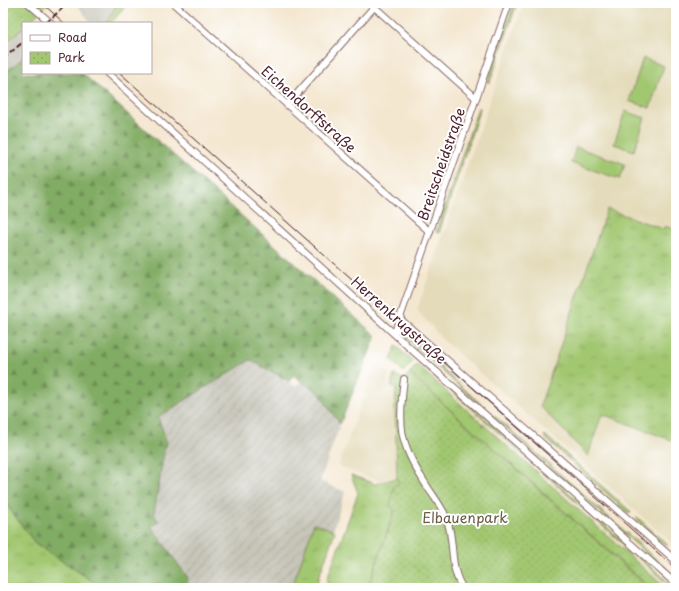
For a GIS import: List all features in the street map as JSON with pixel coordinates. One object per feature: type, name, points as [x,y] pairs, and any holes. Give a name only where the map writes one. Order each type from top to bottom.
[{"type":"street","points":[[28,3],[50,22]]},
{"type":"street","name":"Eichendorffstraße","points":[[173,3],[430,232]]},
{"type":"street","name":"Breitscheidstraße","points":[[395,332],[509,3]]},
{"type":"street","points":[[287,105],[372,5],[476,98]]},
{"type":"street","name":"Herrenkrugstraße","points":[[108,74],[676,584]]},
{"type":"street","name":"Herrenkrugstraße","points":[[400,319],[676,561]]},
{"type":"street","points":[[404,379],[400,416],[404,444],[415,467],[447,518],[457,575],[463,588]]},
{"type":"shaded area","points":[[76,3],[117,3],[108,22],[90,22]]},
{"type":"shaded area","points":[[524,3],[676,3],[676,530],[672,543],[443,340],[417,310]]},
{"type":"shaded area","points":[[22,29],[22,59],[3,74],[3,45]]},
{"type":"shaded area","points":[[250,360],[289,381],[295,387],[301,381],[319,393],[340,424],[320,481],[345,492],[333,530],[314,524],[292,588],[186,588],[188,578],[151,525],[158,522],[154,514],[166,440],[158,417]]},
{"type":"shaded area","points":[[376,362],[390,374],[387,383],[396,389],[395,410],[397,478],[381,482],[341,467],[339,464],[363,398],[366,399],[367,396],[364,395]]},
{"type":"green space","points":[[3,3],[48,3],[30,22],[22,22],[22,29],[3,45]]},
{"type":"green space","points":[[117,3],[128,3],[112,22],[108,22]]},
{"type":"green space","points":[[514,3],[517,3],[490,82],[487,82]]},
{"type":"green space","points":[[643,58],[664,66],[650,108],[629,101]]},
{"type":"green space","points":[[22,59],[22,74],[83,74],[376,336],[340,424],[319,393],[294,375],[289,381],[250,360],[158,417],[166,440],[154,514],[159,522],[151,526],[188,578],[186,588],[103,588],[35,543],[3,500],[3,74]]},
{"type":"green space","points":[[478,108],[480,108],[439,233],[436,232]]},
{"type":"green space","points":[[625,111],[645,118],[634,151],[614,144]]},
{"type":"green space","points":[[576,147],[625,164],[620,179],[571,163]]},
{"type":"green space","points":[[607,209],[663,229],[665,226],[676,230],[676,442],[602,414],[588,456],[540,406]]},
{"type":"green space","points":[[405,331],[430,355],[428,358],[405,337],[403,334]]},
{"type":"green space","points":[[396,346],[413,361],[403,372],[391,360]]},
{"type":"green space","points":[[434,359],[445,372],[676,577],[676,580],[431,361]]},
{"type":"green space","points":[[417,365],[666,588],[650,588],[409,373]]},
{"type":"green space","points":[[427,366],[675,588],[672,588],[427,369]]},
{"type":"green space","name":"Elbauenpark","points":[[409,373],[649,588],[368,588],[395,510],[390,506],[394,486],[399,482],[397,478],[395,410],[396,389],[391,385],[394,375],[404,379]]},
{"type":"green space","points":[[545,435],[631,512],[629,514],[544,437]]},
{"type":"green space","points":[[351,475],[375,484],[397,478],[399,482],[395,509],[368,588],[327,588],[327,579],[358,493]]},
{"type":"green space","points":[[3,500],[35,543],[103,588],[3,588]]},
{"type":"green space","points":[[637,517],[668,545],[660,541],[637,521]]},
{"type":"green space","points":[[314,523],[335,531],[315,588],[292,588]]},
{"type":"tram line","points":[[42,3],[63,22]]},
{"type":"tram line","points":[[121,74],[676,569]]},
{"type":"railway","points":[[47,22],[68,3]]},
{"type":"railway","points":[[3,59],[22,43]]}]
